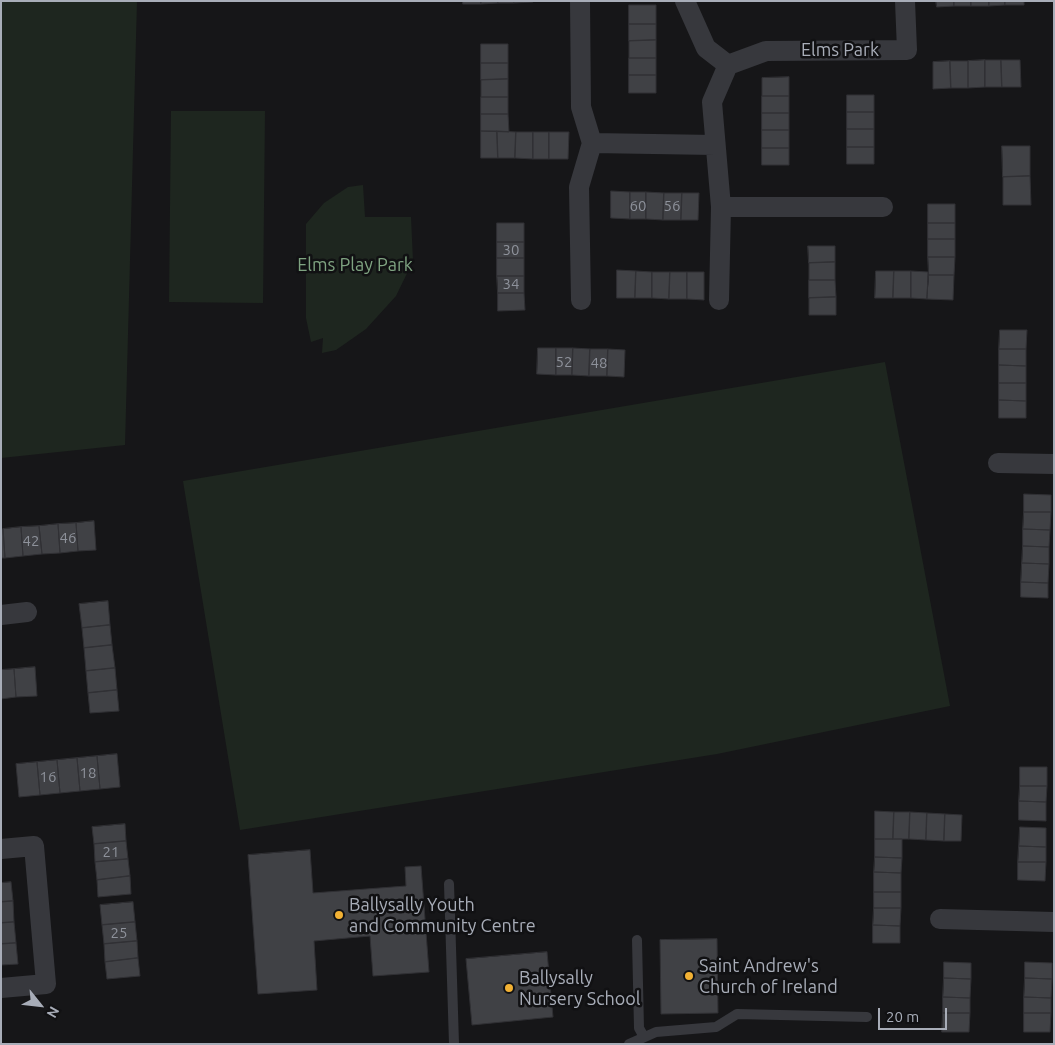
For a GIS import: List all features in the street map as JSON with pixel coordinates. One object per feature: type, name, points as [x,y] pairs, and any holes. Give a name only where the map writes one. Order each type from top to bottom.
[{"type":"street","points":[[580,1],[581,107],[592,143],[579,187],[581,300]]},
{"type":"street","points":[[685,1],[706,48],[728,65],[712,102],[721,207],[719,300]]},
{"type":"street","name":"Elms Park","points":[[728,65],[766,50],[906,50],[905,1]]},
{"type":"street","points":[[592,143],[715,145]]},
{"type":"street","points":[[721,207],[882,207]]},
{"type":"street","points":[[998,463],[1054,464]]},
{"type":"street","points":[[1,615],[27,612]]},
{"type":"street","points":[[1,849],[34,846],[46,984],[1,988]]},
{"type":"street","points":[[940,919],[1054,922]]},
{"type":"lane","points":[[449,884],[454,1044]]},
{"type":"lane","points":[[637,940],[639,1028],[644,1037]]},
{"type":"lane","points":[[629,1044],[656,1032],[716,1027],[738,1014],[866,1017]]},
{"type":"green space","points":[[1,1],[137,1],[125,445],[1,458]]},
{"type":"green space","points":[[171,111],[265,111],[263,303],[169,302]]},
{"type":"green space","name":"Elms Play Park","points":[[363,185],[365,217],[411,217],[413,261],[396,296],[366,329],[336,350],[322,353],[323,338],[311,342],[306,318],[306,224],[324,203],[348,187]]},
{"type":"green space","points":[[885,362],[950,706],[717,754],[240,830],[183,481]]},
{"type":"building","points":[[463,1],[481,1],[481,4],[463,4]]},
{"type":"building","points":[[481,1],[498,1],[498,3],[481,4]]},
{"type":"building","points":[[498,1],[514,1],[514,3],[498,3]]},
{"type":"building","points":[[514,1],[533,1],[533,2],[514,3]]},
{"type":"building","points":[[936,1],[954,1],[954,6],[937,7]]},
{"type":"building","points":[[954,1],[971,1],[971,6],[954,6]]},
{"type":"building","points":[[971,1],[989,1],[989,6],[971,6]]},
{"type":"building","points":[[989,1],[1005,1],[1005,5],[989,6]]},
{"type":"building","points":[[1005,1],[1024,1],[1024,5],[1005,5]]},
{"type":"building","points":[[629,5],[656,5],[656,24],[629,24]]},
{"type":"building","points":[[629,24],[656,24],[656,40],[629,41]]},
{"type":"building","points":[[656,40],[656,58],[629,58],[629,41]]},
{"type":"building","points":[[481,44],[508,44],[508,63],[481,63]]},
{"type":"building","points":[[629,58],[656,58],[656,75],[629,75]]},
{"type":"building","points":[[985,60],[985,87],[968,88],[968,61]]},
{"type":"building","points":[[985,60],[1001,60],[1002,87],[985,87]]},
{"type":"building","points":[[1001,60],[1020,60],[1021,87],[1002,87]]},
{"type":"building","points":[[950,61],[951,88],[933,89],[933,62]]},
{"type":"building","points":[[950,61],[968,61],[968,88],[951,88]]},
{"type":"building","points":[[481,63],[508,63],[508,79],[481,80]]},
{"type":"building","points":[[629,75],[656,75],[656,93],[629,93]]},
{"type":"building","points":[[789,77],[789,96],[762,96],[762,78]]},
{"type":"building","points":[[508,79],[508,97],[481,97],[481,80]]},
{"type":"building","points":[[847,95],[874,95],[874,112],[847,112]]},
{"type":"building","points":[[762,96],[789,96],[789,113],[762,113]]},
{"type":"building","points":[[481,97],[508,97],[508,114],[481,114]]},
{"type":"building","points":[[847,112],[874,112],[874,129],[847,129]]},
{"type":"building","points":[[762,113],[789,113],[789,130],[762,130]]},
{"type":"building","points":[[481,114],[508,114],[509,132],[481,131]]},
{"type":"building","points":[[847,129],[874,129],[874,147],[847,147]]},
{"type":"building","points":[[762,130],[789,130],[789,148],[762,148]]},
{"type":"building","points":[[481,131],[497,131],[498,158],[481,158]]},
{"type":"building","points":[[497,131],[516,132],[515,158],[498,158]]},
{"type":"building","points":[[516,132],[533,132],[533,159],[515,158]]},
{"type":"building","points":[[533,132],[549,132],[549,159],[533,159]]},
{"type":"building","points":[[549,132],[569,132],[568,159],[549,159]]},
{"type":"building","points":[[1002,146],[1030,146],[1030,176],[1003,177]]},
{"type":"building","points":[[847,147],[874,147],[874,164],[847,164]]},
{"type":"building","points":[[762,148],[789,148],[789,165],[762,165]]},
{"type":"building","points":[[1030,176],[1031,205],[1003,205],[1003,177]]},
{"type":"building","points":[[611,191],[630,192],[630,219],[611,218]]},
{"type":"building","points":[[630,192],[646,192],[646,219],[630,219]]},
{"type":"building","points":[[646,192],[664,193],[663,220],[646,219]]},
{"type":"building","points":[[664,193],[682,193],[681,220],[663,220]]},
{"type":"building","points":[[682,193],[699,193],[698,220],[681,220]]},
{"type":"building","points":[[928,204],[955,204],[955,223],[928,223]]},
{"type":"building","points":[[497,223],[524,223],[524,242],[497,242]]},
{"type":"building","points":[[928,223],[955,223],[955,239],[928,239]]},
{"type":"building","points":[[928,239],[955,239],[955,257],[928,257]]},
{"type":"building","points":[[497,242],[524,242],[524,258],[497,258]]},
{"type":"building","points":[[808,246],[835,246],[835,262],[809,263]]},
{"type":"building","points":[[928,257],[955,257],[954,275],[929,275]]},
{"type":"building","points":[[497,258],[524,258],[524,276],[497,276]]},
{"type":"building","points":[[835,262],[835,280],[809,280],[809,263]]},
{"type":"building","points":[[617,270],[636,271],[635,298],[617,298]]},
{"type":"building","points":[[636,271],[652,272],[652,298],[635,298]]},
{"type":"building","points":[[876,271],[894,271],[893,298],[875,298]]},
{"type":"building","points":[[894,271],[911,271],[911,298],[893,298]]},
{"type":"building","points":[[911,271],[928,272],[927,299],[911,298]]},
{"type":"building","points":[[652,272],[670,272],[669,299],[652,298]]},
{"type":"building","points":[[670,272],[687,272],[687,299],[669,299]]},
{"type":"building","points":[[687,272],[704,272],[704,300],[687,299]]},
{"type":"building","points":[[929,275],[954,275],[953,300],[927,299]]},
{"type":"building","points":[[497,276],[524,276],[524,293],[498,293]]},
{"type":"building","points":[[809,280],[835,280],[836,297],[809,298]]},
{"type":"building","points":[[498,293],[524,293],[525,310],[498,311]]},
{"type":"building","points":[[836,297],[836,315],[809,315],[809,298]]},
{"type":"building","points":[[1000,330],[1027,330],[1026,349],[999,349]]},
{"type":"building","points":[[538,348],[556,348],[556,375],[537,374]]},
{"type":"building","points":[[556,348],[573,348],[572,375],[556,375]]},
{"type":"building","points":[[573,348],[590,349],[589,376],[572,375]]},
{"type":"building","points":[[590,349],[608,349],[607,376],[589,376]]},
{"type":"building","points":[[608,349],[625,350],[624,377],[607,376]]},
{"type":"building","points":[[999,349],[1026,349],[1026,366],[999,365]]},
{"type":"building","points":[[999,365],[1026,366],[1026,383],[999,383]]},
{"type":"building","points":[[999,383],[1026,383],[1026,401],[999,400]]},
{"type":"building","points":[[999,400],[1026,401],[1026,418],[999,418]]},
{"type":"building","points":[[1024,494],[1051,495],[1051,512],[1024,512]]},
{"type":"building","points":[[1024,512],[1051,512],[1050,530],[1023,529]]},
{"type":"building","points":[[94,521],[96,550],[78,551],[76,523]]},
{"type":"building","points":[[76,523],[78,551],[60,553],[58,524]]},
{"type":"building","points":[[58,524],[60,553],[42,554],[39,526]]},
{"type":"building","points":[[39,526],[42,554],[23,556],[21,527]]},
{"type":"building","points":[[21,527],[23,556],[5,558],[3,529]]},
{"type":"building","points":[[1,529],[3,529],[5,558],[1,558]]},
{"type":"building","points":[[1023,529],[1050,530],[1049,547],[1023,546]]},
{"type":"building","points":[[1023,546],[1049,547],[1049,564],[1022,563]]},
{"type":"building","points":[[1022,563],[1049,564],[1048,583],[1021,582]]},
{"type":"building","points":[[1021,582],[1048,583],[1048,598],[1021,597]]},
{"type":"building","points":[[108,601],[110,625],[82,628],[79,604]]},
{"type":"building","points":[[110,625],[112,645],[84,648],[82,628]]},
{"type":"building","points":[[112,645],[115,668],[86,671],[84,648]]},
{"type":"building","points":[[35,667],[37,696],[16,697],[14,669]]},
{"type":"building","points":[[115,668],[117,690],[88,693],[86,671]]},
{"type":"building","points":[[14,669],[16,697],[1,699],[1,670]]},
{"type":"building","points":[[117,690],[119,711],[90,713],[88,693]]},
{"type":"building","points":[[117,754],[120,787],[100,789],[97,756]]},
{"type":"building","points":[[97,756],[100,789],[80,791],[77,758]]},
{"type":"building","points":[[77,758],[80,791],[60,793],[57,760]]},
{"type":"building","points":[[57,760],[60,793],[40,795],[37,762]]},
{"type":"building","points":[[37,762],[40,795],[19,797],[16,764]]},
{"type":"building","points":[[1020,767],[1047,767],[1047,786],[1020,786]]},
{"type":"building","points":[[1020,786],[1047,786],[1046,802],[1019,801]]},
{"type":"building","points":[[1019,801],[1046,802],[1046,821],[1019,820]]},
{"type":"building","points":[[875,811],[894,812],[893,839],[875,839]]},
{"type":"building","points":[[894,812],[910,812],[909,839],[893,839]]},
{"type":"building","points":[[910,812],[927,813],[926,840],[909,839]]},
{"type":"building","points":[[927,813],[945,814],[944,841],[926,840]]},
{"type":"building","points":[[945,814],[962,815],[961,841],[944,841]]},
{"type":"building","points":[[125,824],[126,841],[94,844],[92,827]]},
{"type":"building","points":[[1020,827],[1046,828],[1046,847],[1019,846]]},
{"type":"building","points":[[875,839],[902,839],[902,858],[875,857]]},
{"type":"building","points":[[126,841],[128,859],[95,862],[94,844]]},
{"type":"building","points":[[1019,846],[1046,847],[1046,862],[1018,862]]},
{"type":"building","name":"Ballysally Youth and Community Centre","points":[[310,850],[313,893],[406,886],[405,867],[421,866],[429,972],[373,976],[370,936],[314,941],[317,990],[258,994],[248,855]]},
{"type":"building","points":[[875,857],[902,858],[901,873],[874,872]]},
{"type":"building","points":[[128,859],[130,876],[97,880],[95,862]]},
{"type":"building","points":[[1018,862],[1046,862],[1045,881],[1018,880]]},
{"type":"building","points":[[874,872],[901,873],[901,892],[874,892]]},
{"type":"building","points":[[130,876],[131,894],[98,897],[97,880]]},
{"type":"building","points":[[11,882],[13,901],[1,902],[1,883]]},
{"type":"building","points":[[874,892],[901,892],[901,908],[874,908]]},
{"type":"building","points":[[13,901],[14,922],[1,923],[1,902]]},
{"type":"building","points":[[133,902],[135,922],[102,925],[100,905]]},
{"type":"building","points":[[874,908],[901,908],[900,926],[873,925]]},
{"type":"building","points":[[14,922],[16,943],[1,944],[1,923]]},
{"type":"building","points":[[135,922],[137,941],[104,944],[102,925]]},
{"type":"building","points":[[873,925],[900,926],[900,943],[873,943]]},
{"type":"building","name":"Saint Andrew's Church of Ireland","points":[[717,939],[718,1013],[661,1014],[660,940]]},
{"type":"building","points":[[137,941],[138,958],[105,962],[104,944]]},
{"type":"building","points":[[16,943],[18,964],[1,965],[1,944]]},
{"type":"building","name":"Ballysally Nursery School","points":[[547,952],[553,1017],[472,1025],[466,959]]},
{"type":"building","points":[[138,958],[140,976],[107,979],[105,962]]},
{"type":"building","points":[[944,962],[971,963],[971,979],[944,978]]},
{"type":"building","points":[[1025,962],[1052,963],[1052,979],[1025,978]]},
{"type":"building","points":[[944,978],[971,979],[970,998],[943,997]]},
{"type":"building","points":[[1025,978],[1052,979],[1051,998],[1024,997]]},
{"type":"building","points":[[943,997],[970,998],[970,1013],[943,1013]]},
{"type":"building","points":[[1024,997],[1051,998],[1051,1013],[1024,1013]]},
{"type":"building","points":[[943,1013],[970,1013],[969,1032],[942,1032]]},
{"type":"building","points":[[1024,1013],[1051,1013],[1050,1032],[1024,1032]]},
{"type":"place","name":"Ballysally Youth and Community Centre","points":[[339,915]]},
{"type":"place","name":"Saint Andrew's Church of Ireland","points":[[689,976]]},
{"type":"place","name":"Ballysally Nursery School","points":[[509,988]]}]
